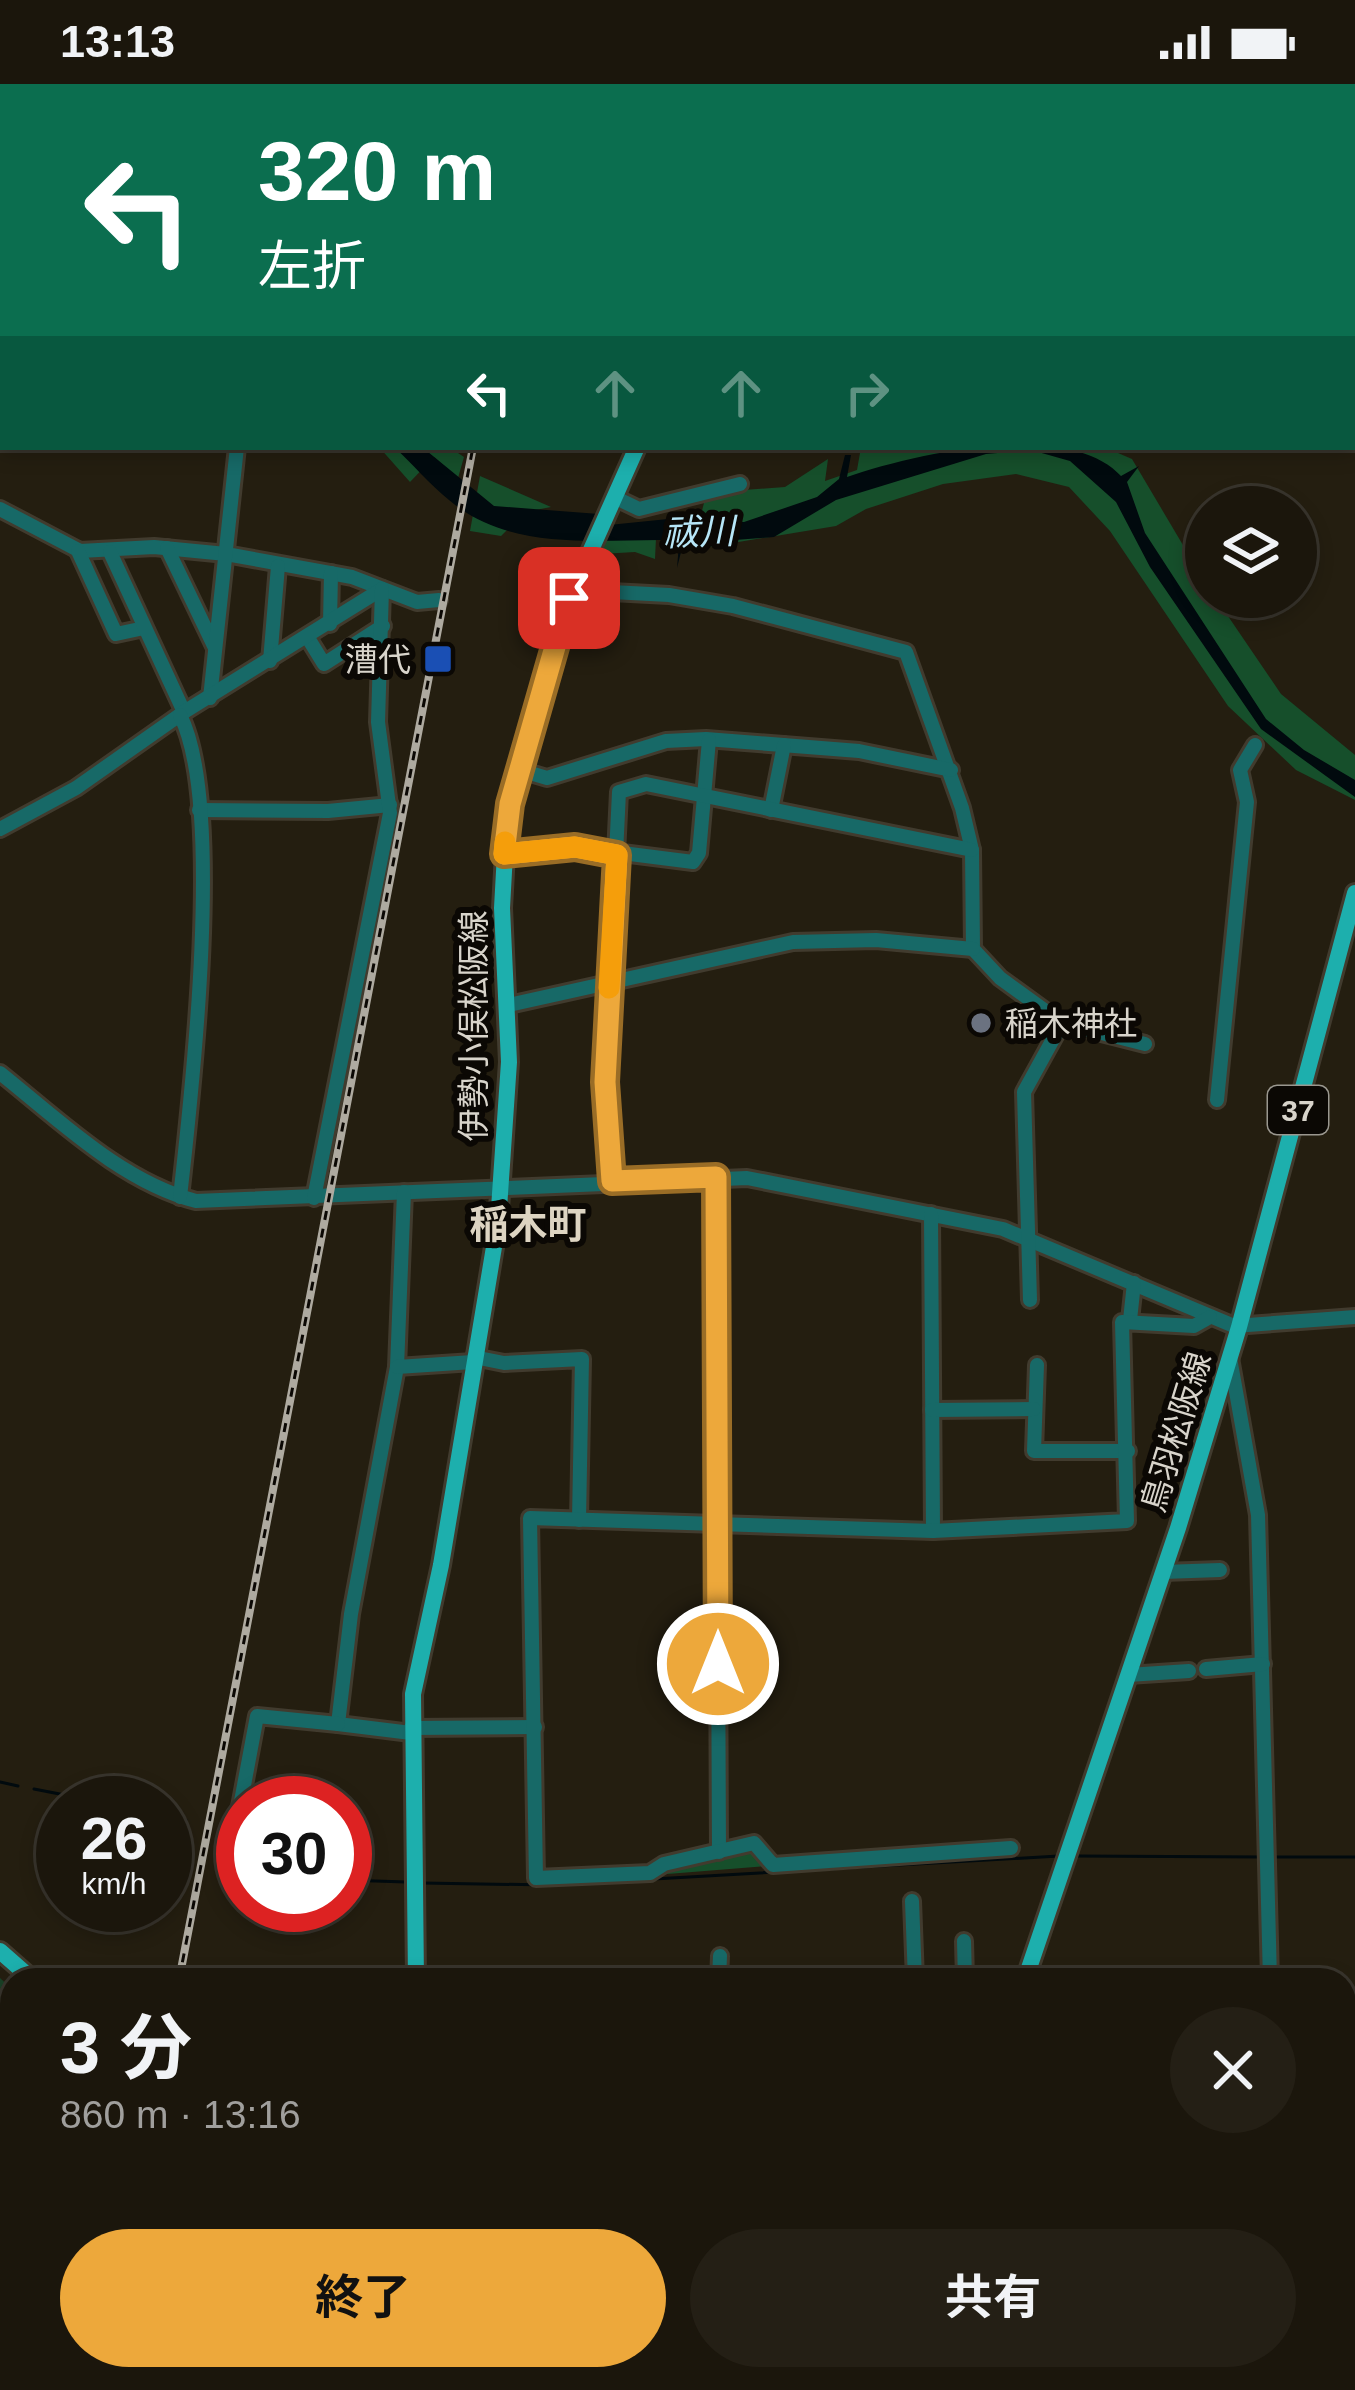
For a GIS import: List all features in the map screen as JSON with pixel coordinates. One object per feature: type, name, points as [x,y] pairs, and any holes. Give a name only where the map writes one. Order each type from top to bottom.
[{"type":"main road","name":"伊勢小俣松阪線","points":[[416,1968],[411,1731],[500,1189],[509,1005],[504,854],[520,770],[573,590],[636,450]]},
{"type":"main road","name":"鳥羽松阪線","points":[[1029,1968],[1230,1358],[1355,893]]},
{"type":"street","points":[[210,698],[237,450]]},
{"type":"street","points":[[613,499],[640,509],[740,484]]},
{"type":"street","points":[[0,509],[78,551],[167,548],[226,554],[331,573],[417,602],[440,601]]},
{"type":"street","points":[[167,548],[215,648]]},
{"type":"street","points":[[78,551],[116,634],[143,628]]},
{"type":"street","points":[[110,552],[182,713],[199,810],[196,1056],[180,1196]]},
{"type":"street","points":[[270,661],[278,566]]},
{"type":"street","points":[[329,624],[331,573]]},
{"type":"street","points":[[0,830],[76,788],[182,713],[382,589]]},
{"type":"street","points":[[314,1198],[390,805],[378,722],[382,589]]},
{"type":"street","points":[[573,590],[669,595],[733,606],[905,652],[951,770],[972,850],[973,949]]},
{"type":"street","points":[[308,638],[324,664],[383,626]]},
{"type":"street","points":[[520,770],[547,778],[666,741],[709,740],[859,751],[951,770]]},
{"type":"street","points":[[504,854],[575,847],[697,860],[709,740]]},
{"type":"street","points":[[771,810],[784,745]]},
{"type":"street","points":[[1217,1100],[1246,802],[1240,770],[1255,745]]},
{"type":"street","points":[[612,1181],[605,1082],[620,792],[646,784],[972,850]]},
{"type":"street","points":[[199,810],[328,811],[390,805]]},
{"type":"street","points":[[509,1005],[793,942],[876,940],[973,949],[1000,978],[1062,1023],[1145,1043]]},
{"type":"street","points":[[1030,1300],[1024,1092],[1062,1023]]},
{"type":"street","points":[[0,1073],[119,1165],[180,1196],[231,1202],[716,1177],[778,1183],[1030,1238],[1239,1327],[1355,1317]]},
{"type":"street","points":[[716,1177],[718,1852]]},
{"type":"street","points":[[338,1724],[351,1614],[397,1367],[404,1192]]},
{"type":"street","points":[[932,1214],[933,1531]]},
{"type":"street","points":[[1130,1320],[1135,1283]]},
{"type":"street","points":[[1011,1848],[773,1865],[754,1843],[664,1864],[650,1873],[536,1878],[530,1518],[933,1531],[1127,1521],[1122,1322],[1194,1326],[1210,1317]]},
{"type":"street","points":[[1230,1358],[1258,1515],[1270,1968]]},
{"type":"street","points":[[397,1367],[474,1359],[504,1363],[582,1359],[579,1520]]},
{"type":"street","points":[[1037,1365],[1034,1451],[1128,1451]]},
{"type":"street","points":[[932,1410],[1034,1409]]},
{"type":"street","points":[[1163,1572],[1220,1570]]},
{"type":"street","points":[[1206,1669],[1263,1664]]},
{"type":"street","points":[[1128,1675],[1189,1671]]},
{"type":"street","points":[[245,1776],[255,1718],[411,1731],[535,1727]]},
{"type":"street","points":[[911,1901],[914,1968]]},
{"type":"street","points":[[964,1941],[965,1968]]},
{"type":"street","points":[[719,1955],[719,1968]]},
{"type":"green space","points":[[382,450],[454,450],[464,457],[458,478],[434,457],[410,482]]},
{"type":"green space","points":[[878,450],[1111,450],[1132,459],[1185,549],[1185,618],[1229,618],[1281,694],[1355,755],[1355,800],[1296,770],[1228,706],[1110,531],[1069,487],[1016,474],[943,484],[866,509],[836,526],[696,549],[693,545],[704,503],[730,491],[785,487],[828,459],[825,481],[857,470],[860,453]]},
{"type":"green space","points":[[480,476],[551,507],[525,512],[501,536],[470,531]]},
{"type":"green space","points":[[656,538],[655,559],[635,552],[601,554],[607,539]]},
{"type":"green space","points":[[752,1847],[767,1866],[655,1875],[665,1868]]},
{"type":"water","name":"祓川","points":[[397,450],[426,450],[494,506],[599,514],[609,525],[668,519],[744,522],[817,497],[839,479],[845,455],[851,455],[847,477],[949,451],[1031,450],[986,454],[836,500],[774,537],[683,544],[677,568],[679,544],[668,540],[554,539],[499,528],[473,517]]},
{"type":"water","points":[[1031,450],[1071,450],[1097,458],[1121,476],[1139,466],[1127,482],[1145,533],[1185,594],[1185,618],[1200,618],[1266,719],[1304,750],[1355,780],[1355,797],[1261,729],[1150,567],[1116,502],[1070,461]]},
{"type":"waterway","points":[[0,1782],[18,1786]]},
{"type":"waterway","points":[[422,1883],[548,1885],[1059,1856]]},
{"type":"waterway","points":[[1075,1856],[1263,1857]]},
{"type":"waterway","points":[[1273,1857],[1355,1857]]},
{"type":"waterway","points":[[372,1881],[406,1882]]},
{"type":"railway","points":[[181,1968],[472,450]]},
{"type":"slow traffic","points":[[505,842],[504,854],[575,847],[617,855],[609,988]]},
{"type":"place","name":"漕代","points":[[438,659]]},
{"type":"place","name":"稲木神社","points":[[981,1023]]},
{"type":"district","name":"稲木町","points":[[528,1224]]},
{"type":"route","points":[[569,598],[510,804],[504,854],[575,847],[617,855],[605,1082],[612,1181],[716,1177],[718,1664]]}]
